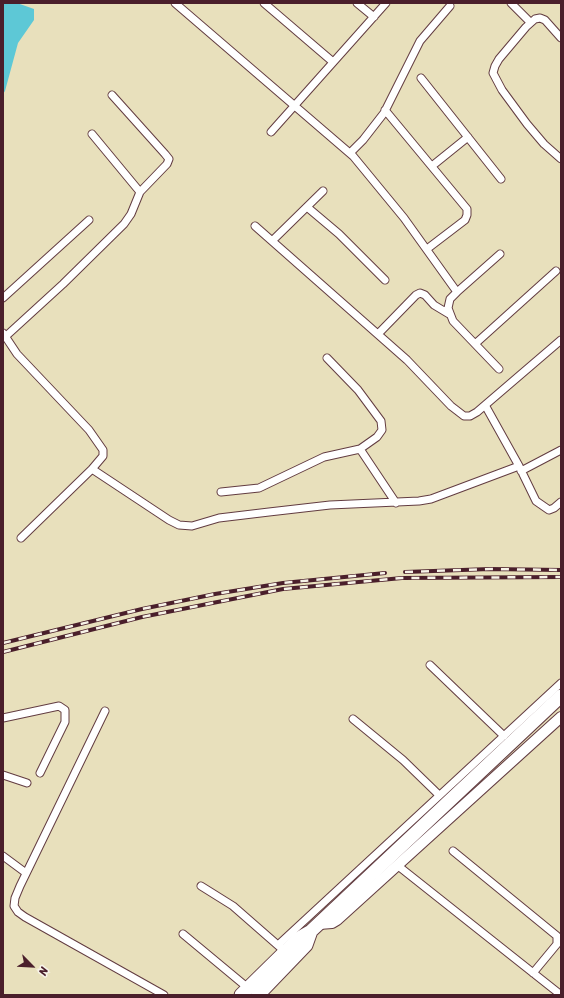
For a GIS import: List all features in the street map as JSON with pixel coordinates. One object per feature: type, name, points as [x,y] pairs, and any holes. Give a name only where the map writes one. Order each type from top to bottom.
[{"type":"highway","points":[[249,993],[282,948],[315,928],[561,696]]},
{"type":"highway","points":[[249,993],[306,945],[315,928]]},
{"type":"street","points":[[175,3],[350,153],[404,218],[457,292]]},
{"type":"street","points":[[264,3],[333,62]]},
{"type":"street","points":[[357,3],[374,17]]},
{"type":"street","points":[[271,132],[386,3]]},
{"type":"street","points":[[511,3],[530,22]]},
{"type":"street","points":[[350,153],[363,140],[385,110],[420,41],[450,6]]},
{"type":"street","points":[[561,38],[543,19],[538,18],[530,22],[496,63],[494,76],[502,90],[538,137],[561,159]]},
{"type":"street","points":[[421,78],[501,179]]},
{"type":"street","points":[[21,538],[103,456],[102,447],[17,354],[4,335],[68,280],[127,220],[140,192],[165,168],[169,159],[112,95]]},
{"type":"street","points":[[385,110],[465,206],[468,212],[465,220],[426,249]]},
{"type":"street","points":[[92,134],[140,192]]},
{"type":"street","points":[[432,166],[468,137]]},
{"type":"street","points":[[272,241],[323,191]]},
{"type":"street","points":[[307,207],[339,234],[385,280]]},
{"type":"street","points":[[3,298],[89,220]]},
{"type":"street","points":[[255,226],[407,360],[461,415],[470,416],[485,405],[561,340]]},
{"type":"street","points":[[449,314],[449,302],[457,292],[500,254]]},
{"type":"street","points":[[475,344],[556,271]]},
{"type":"street","points":[[378,334],[416,295],[420,293],[425,294],[434,305],[449,314],[499,369]]},
{"type":"street","points":[[221,492],[259,488],[324,457],[360,449],[377,437],[382,426],[376,414],[358,390],[327,358]]},
{"type":"street","points":[[485,405],[520,469],[533,497],[540,505],[551,510],[561,502]]},
{"type":"street","points":[[360,449],[396,502]]},
{"type":"street","points":[[92,468],[169,520],[188,526],[219,518],[330,505],[431,499],[520,469],[561,450]]},
{"type":"street","points":[[430,665],[504,736]]},
{"type":"street","points":[[201,886],[233,906],[282,948],[439,795],[561,683]]},
{"type":"street","points":[[3,718],[59,706],[65,710],[65,722],[40,773]]},
{"type":"street","points":[[105,711],[26,873],[15,898],[14,906],[18,912],[164,995]]},
{"type":"street","points":[[315,928],[337,920],[561,717]]},
{"type":"street","points":[[353,719],[398,756],[439,795]]},
{"type":"street","points":[[3,775],[27,783]]},
{"type":"street","points":[[453,851],[557,936],[557,944],[533,973]]},
{"type":"street","points":[[3,856],[26,873]]},
{"type":"street","points":[[397,866],[561,995]]},
{"type":"street","points":[[184,934],[249,993]]},
{"type":"water","points":[[3,3],[17,3],[34,9],[34,20],[18,43],[3,94]]},
{"type":"railway","points":[[405,572],[490,569],[561,570]]},
{"type":"railway","points":[[3,643],[142,609],[215,594],[283,583],[385,573]]},
{"type":"railway","points":[[3,652],[142,617],[283,589],[402,578],[561,577]]}]
